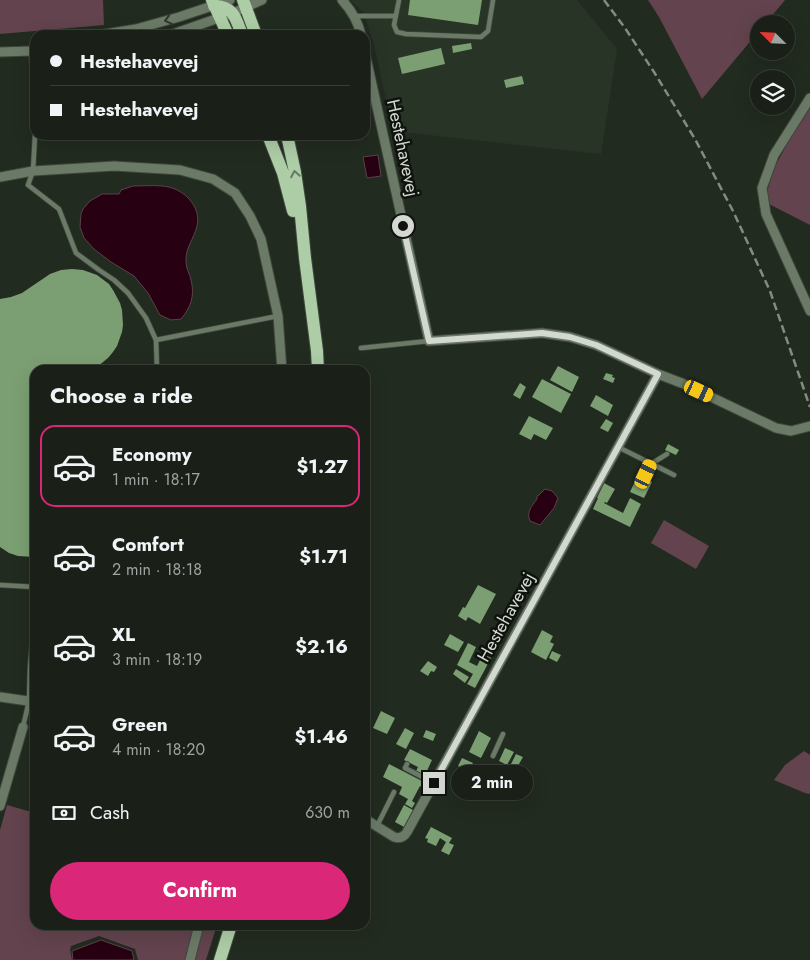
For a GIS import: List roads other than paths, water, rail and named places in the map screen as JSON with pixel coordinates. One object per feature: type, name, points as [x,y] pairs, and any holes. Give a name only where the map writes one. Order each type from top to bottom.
[{"type":"main road","points":[[231,3],[244,4],[254,30]]},
{"type":"main road","points":[[226,30],[215,8],[221,6],[228,9],[231,3]]},
{"type":"main road","points":[[231,3],[240,30]]},
{"type":"main road","points":[[270,140],[283,173],[305,258]]},
{"type":"main road","points":[[288,140],[300,206],[318,365]]},
{"type":"main road","points":[[220,960],[229,930]]},
{"type":"street","points":[[244,4],[262,0]]},
{"type":"street","points":[[342,0],[355,16],[360,30]]},
{"type":"street","points":[[130,30],[208,7],[215,8]]},
{"type":"street","points":[[178,30],[215,8]]},
{"type":"street","points":[[0,52],[30,51]]},
{"type":"street","name":"Hestehavevej","points":[[370,76],[429,341]]},
{"type":"street","points":[[810,98],[774,155],[762,188],[766,214],[810,311]]},
{"type":"street","points":[[0,177],[33,171],[114,166],[180,170],[213,179],[235,193],[250,216],[261,239],[278,316],[282,365]]},
{"type":"street","points":[[429,341],[542,333],[570,337],[596,345],[776,428],[791,431],[810,426]]},
{"type":"street","name":"Hestehavevej","points":[[370,822],[394,837],[398,838],[405,834],[658,374]]},
{"type":"street","points":[[0,697],[30,702]]},
{"type":"street","points":[[0,806],[23,727]]},
{"type":"street","points":[[190,960],[198,930]]},
{"type":"lane","points":[[399,0],[394,25],[398,32],[406,34],[481,37],[488,31],[493,0]]},
{"type":"lane","points":[[355,16],[396,16]]},
{"type":"lane","points":[[35,140],[33,171],[28,185],[59,209],[76,253],[114,280],[128,293],[146,318],[156,340],[156,365]]},
{"type":"lane","points":[[156,340],[278,316]]},
{"type":"lane","points":[[361,348],[429,341]]},
{"type":"lane","points":[[618,447],[674,475]]},
{"type":"lane","points":[[646,474],[651,464],[667,454]]},
{"type":"lane","points":[[0,585],[30,587]]},
{"type":"lane","points":[[23,727],[30,708]]},
{"type":"lane","points":[[493,756],[503,734]]},
{"type":"lane","points":[[407,764],[405,768],[434,783]]},
{"type":"lane","points":[[377,826],[394,792]]},
{"type":"railway","points":[[604,0],[654,72],[695,139],[733,211],[770,291],[810,407]]}]
